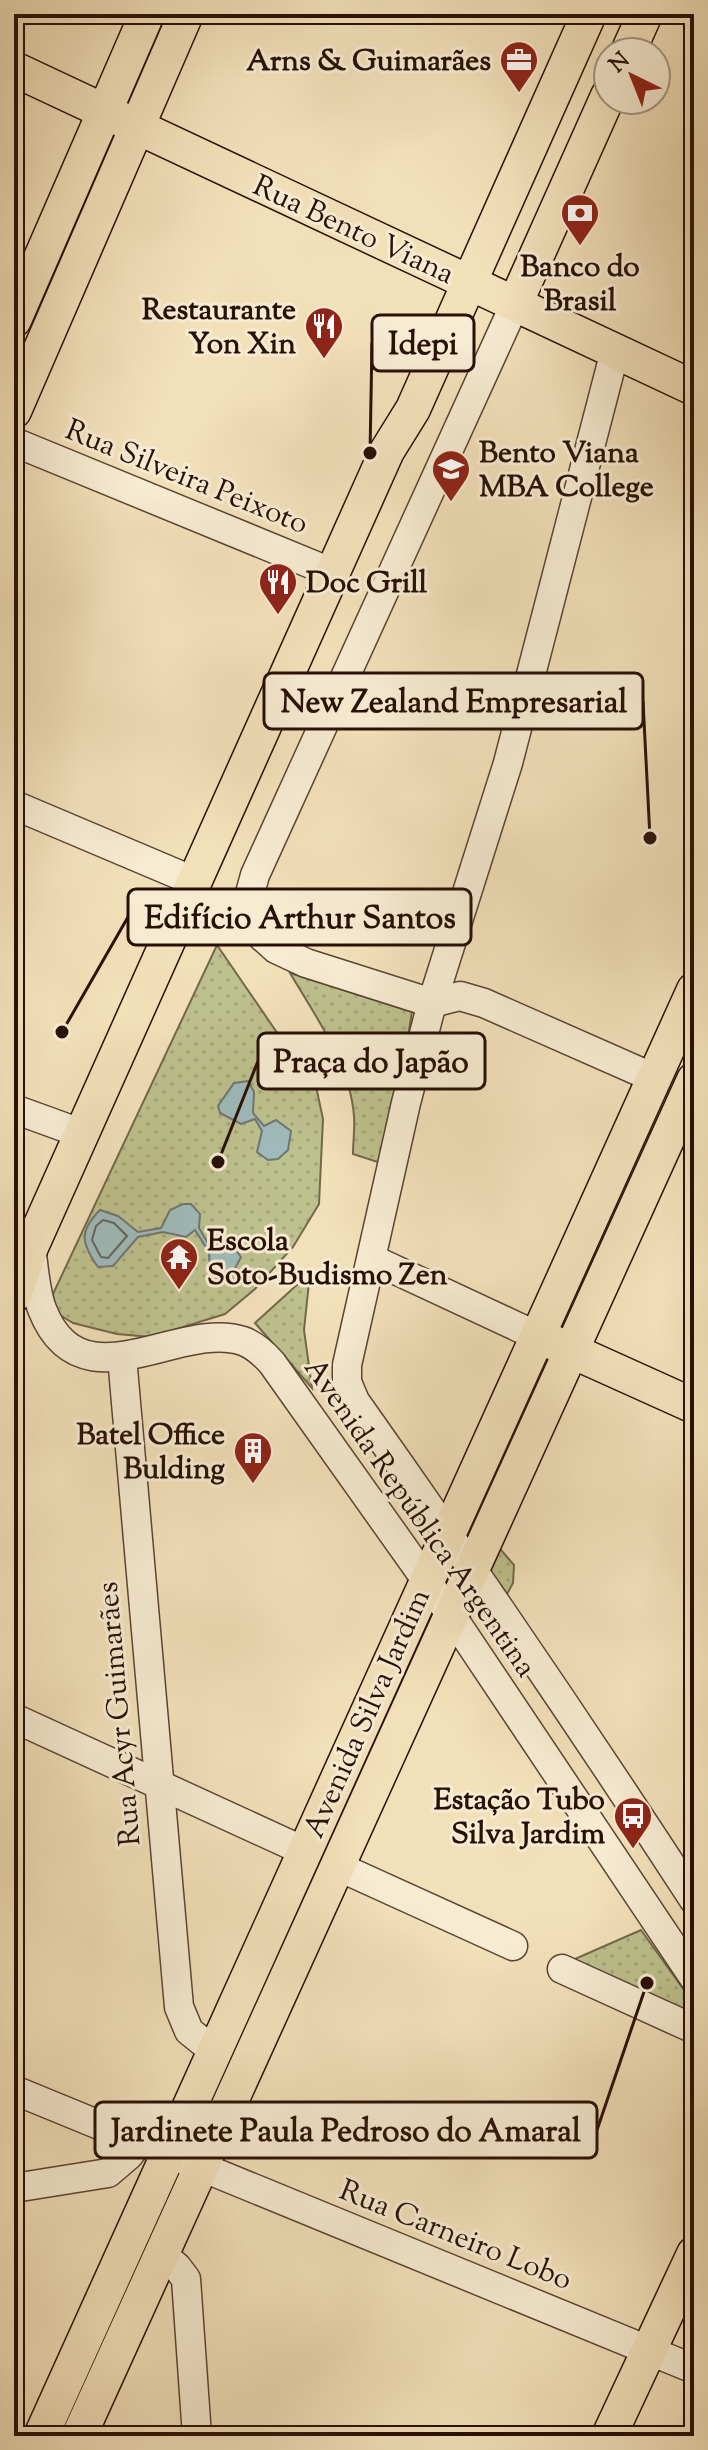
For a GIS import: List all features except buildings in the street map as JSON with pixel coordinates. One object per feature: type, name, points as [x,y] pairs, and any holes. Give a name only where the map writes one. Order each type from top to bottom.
[{"type":"main road","points":[[14,320],[147,14]]},
{"type":"main road","points":[[14,411],[28,352],[137,127],[186,14]]},
{"type":"main road","points":[[14,1295],[31,1247],[387,451],[413,409],[589,14]]},
{"type":"main road","points":[[635,36],[645,14]]},
{"type":"main road","name":"Rua Bento Viana","points":[[14,69],[694,388]]},
{"type":"main road","points":[[515,304],[599,116]]},
{"type":"main road","name":"Avenida Silva Jardim","points":[[41,2436],[151,2190],[154,2147],[214,2051],[694,990]]},
{"type":"main road","name":"Avenida Silva Jardim","points":[[79,2436],[692,1090]]},
{"type":"main road","points":[[537,1336],[694,1406]]},
{"type":"main road","points":[[375,1694],[427,1669]]},
{"type":"main road","points":[[609,2436],[694,2254]]},
{"type":"street","points":[[515,304],[255,875],[249,897],[249,915],[257,932],[276,949],[306,963],[432,1003],[460,996],[484,1003],[654,1078]]},
{"type":"street","points":[[537,1336],[372,1259],[406,1103],[432,1003],[508,763],[615,351]]},
{"type":"street","name":"Rua Silveira Peixoto","points":[[14,442],[333,573]]},
{"type":"street","points":[[14,805],[196,882]]},
{"type":"street","points":[[14,1109],[83,1134]]},
{"type":"street","name":"Avenida República Argentina","points":[[31,1247],[41,1307],[52,1329],[80,1351],[101,1357],[122,1357],[197,1339],[242,1340],[258,1349],[272,1363],[451,1615],[694,1978]]},
{"type":"street","name":"Avenida República Argentina","points":[[372,1259],[347,1365],[347,1382],[355,1401],[567,1704],[694,1900]]},
{"type":"street","name":"Rua Acyr Guimarães","points":[[122,1357],[179,2007],[189,2031],[214,2051]]},
{"type":"street","points":[[14,1718],[304,1851]]},
{"type":"street","points":[[337,1866],[513,1946]]},
{"type":"street","points":[[562,1969],[694,2029]]},
{"type":"street","name":"Rua Carneiro Lobo","points":[[14,2090],[694,2369]]},
{"type":"street","points":[[108,2173],[129,2155],[154,2147]]},
{"type":"street","points":[[14,2188],[108,2173],[151,2190]]},
{"type":"street","points":[[162,2254],[186,2279],[197,2436]]},
{"type":"green space","points":[[217,945],[317,1091],[323,1119],[319,1204],[293,1247],[255,1289],[225,1314],[151,1337],[117,1334],[73,1323],[55,1312],[53,1294]]},
{"type":"green space","points":[[290,973],[412,1012],[387,1165],[353,1154],[354,1116],[346,1078],[321,1024]]},
{"type":"green space","points":[[310,1273],[304,1330],[312,1388],[255,1323]]},
{"type":"green space","points":[[494,1545],[514,1565],[513,1583],[507,1594],[486,1565]]},
{"type":"green space","points":[[641,1930],[694,2004],[694,2017],[568,1962]]},
{"type":"water","points":[[248,1081],[254,1092],[253,1113],[264,1126],[276,1120],[291,1131],[288,1150],[278,1159],[268,1160],[257,1152],[262,1131],[255,1119],[241,1124],[220,1113],[218,1106],[234,1083]]},
{"type":"water","points":[[191,1204],[200,1214],[199,1228],[212,1250],[232,1245],[241,1257],[231,1276],[218,1279],[210,1273],[209,1252],[195,1230],[186,1237],[163,1232],[138,1237],[113,1266],[98,1267],[88,1251],[85,1237],[88,1224],[100,1210],[118,1216],[138,1232],[161,1228],[170,1210]]},
{"type":"place","name":"Arns & Guimarães","points":[[519,94]]},
{"type":"place","name":"Banco do Brasil","points":[[580,247]]},
{"type":"place","name":"Restaurante Yon Xin","points":[[324,360]]},
{"type":"place","name":"Idepi","points":[[370,453]]},
{"type":"place","name":"Bento Viana MBA College","points":[[451,503]]},
{"type":"place","name":"Doc Grill","points":[[278,616]]},
{"type":"place","name":"New Zealand Empresarial","points":[[650,838]]},
{"type":"place","name":"Edifício Arthur Santos","points":[[62,1032]]},
{"type":"place","name":"Praça do Japão","points":[[218,1162]]},
{"type":"place","name":"Escola Soto-Budismo Zen","points":[[179,1291]]},
{"type":"place","name":"Batel Office Bulding","points":[[253,1485]]},
{"type":"place","name":"Estação Tubo Silva Jardim","points":[[633,1850]]},
{"type":"place","name":"Jardinete Paula Pedroso do Amaral","points":[[647,1983]]}]
